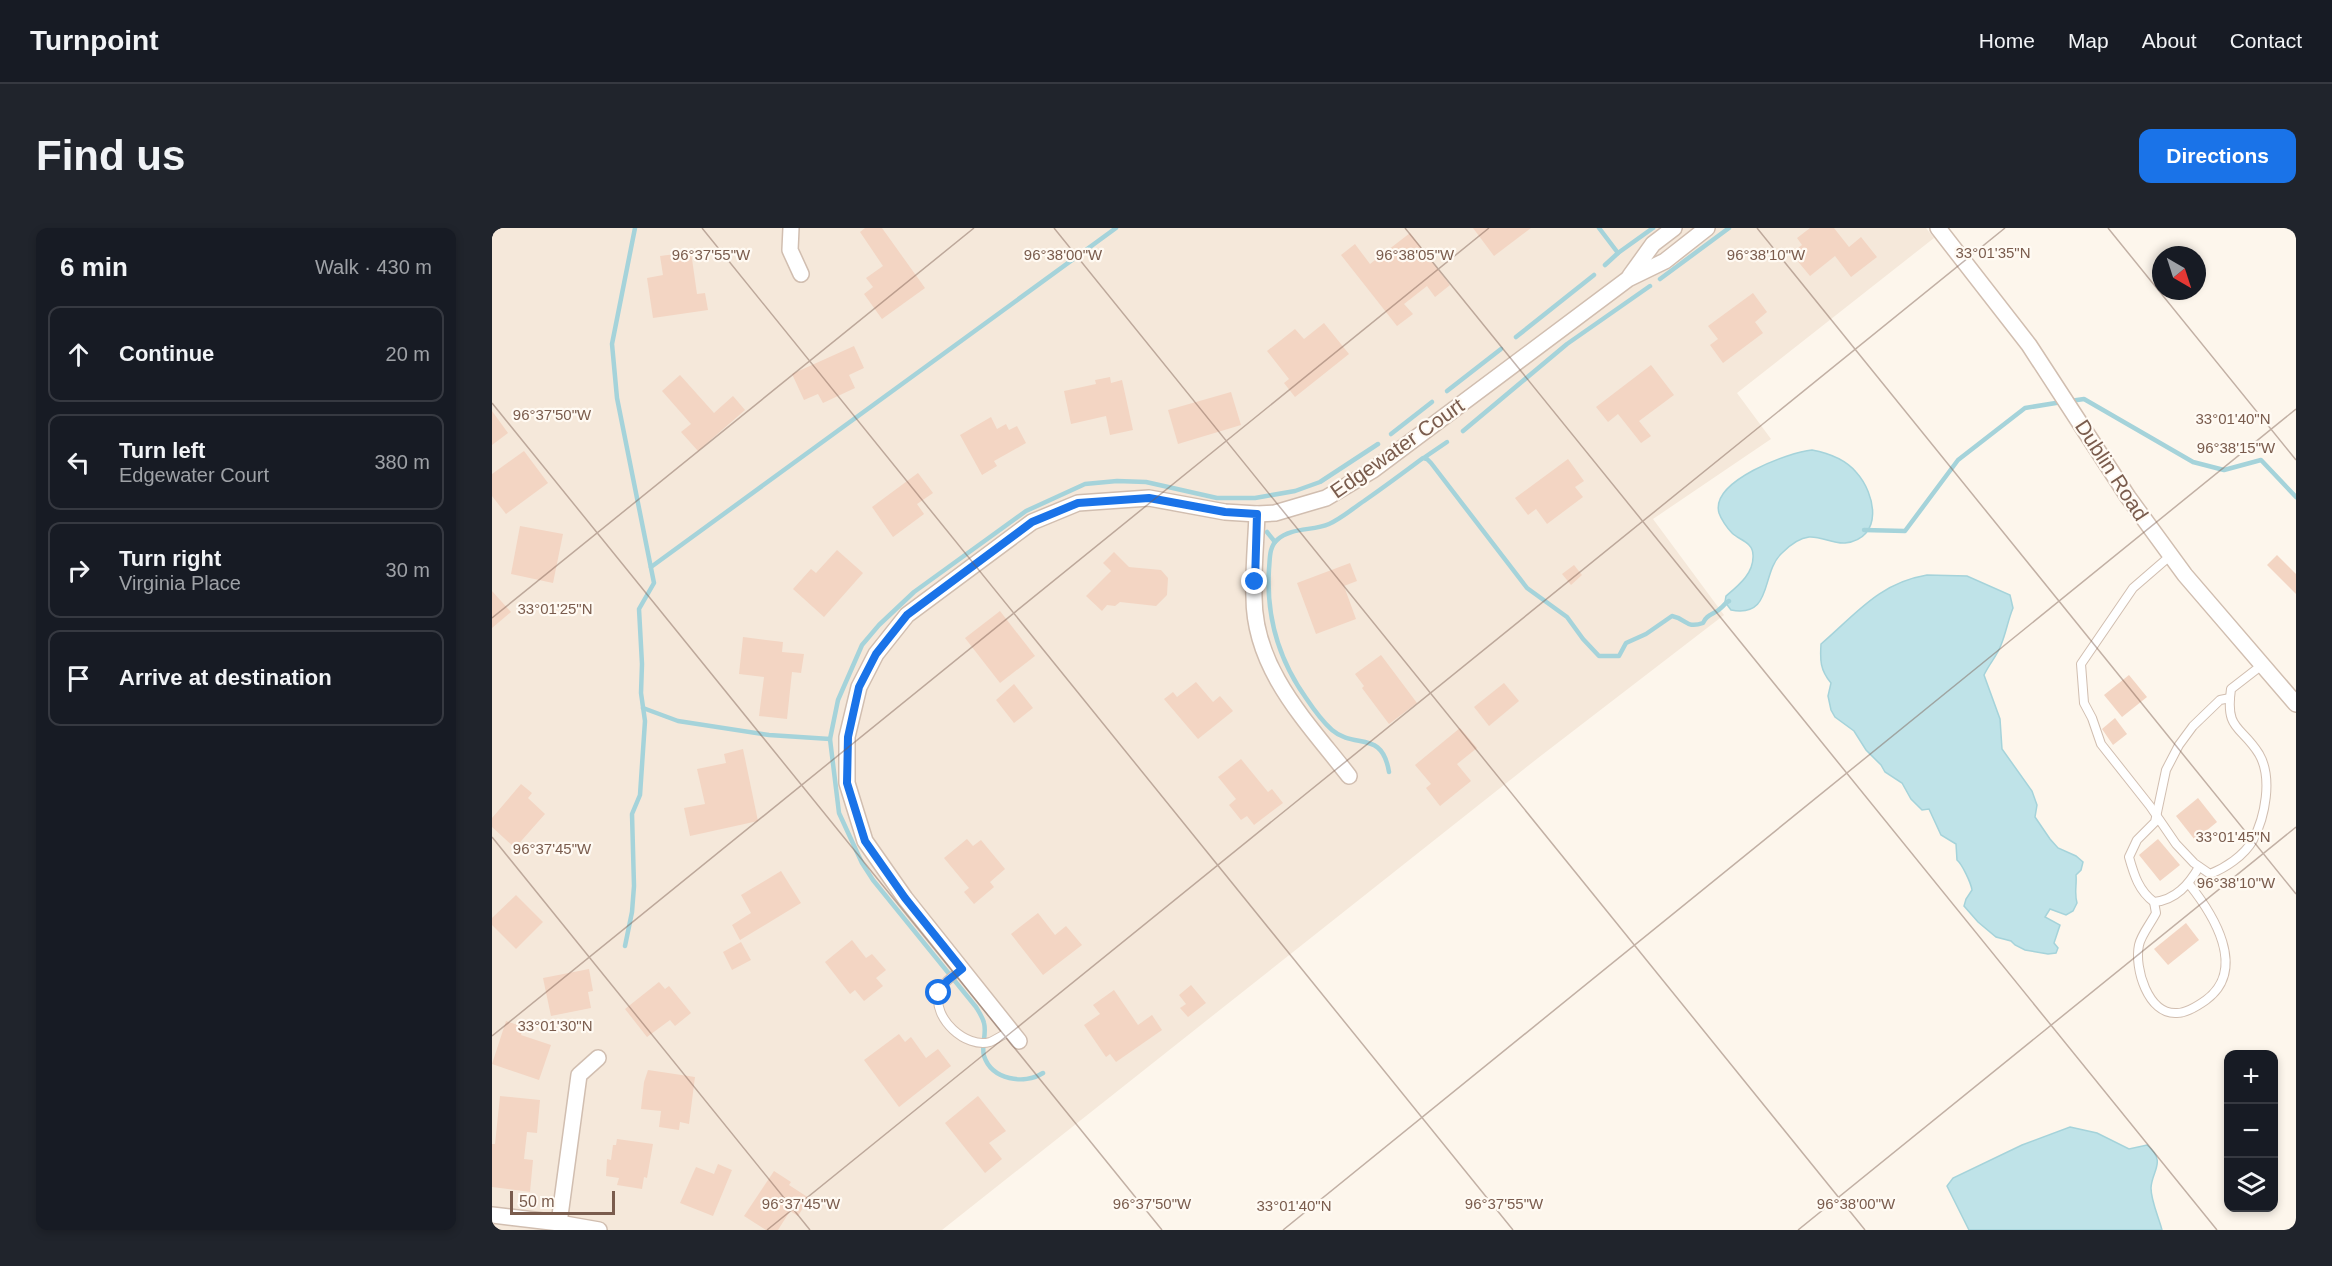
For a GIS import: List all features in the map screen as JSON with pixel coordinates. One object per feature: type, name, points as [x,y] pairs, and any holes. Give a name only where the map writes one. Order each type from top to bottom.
[{"type":"street","points":[[792,228],[790,250],[801,274]]},
{"type":"street","name":"Edgewater Court","points":[[1628,279],[1653,244],[1674,228]]},
{"type":"street","name":"Edgewater Court","points":[[1015,1036],[958,972],[865,841],[847,783],[848,737],[859,687],[876,654],[907,615],[1032,522],[1078,503],[1149,498],[1225,512],[1257,514],[1275,513],[1326,498],[1373,470],[1628,279],[1665,261],[1707,228]]},
{"type":"street","name":"Dublin Road","points":[[1938,228],[2008,317],[2170,556],[2296,704]]},
{"type":"street","points":[[1257,514],[1253,598],[1260,640],[1280,687],[1349,776]]},
{"type":"street","points":[[560,1223],[579,1075],[598,1058]]},
{"type":"street","points":[[492,1215],[599,1230]]},
{"type":"lane","points":[[2170,556],[2133,588],[2081,664],[2084,703],[2101,744],[2176,844],[2199,867],[2210,874],[2227,867],[2252,842],[2263,813],[2267,780],[2259,755],[2236,729],[2229,710],[2231,689],[2262,665]]},
{"type":"lane","points":[[2199,867],[2189,884],[2175,895],[2162,902],[2154,902],[2145,895],[2135,879],[2129,857],[2137,840],[2155,822],[2166,770],[2179,745],[2193,726],[2220,700],[2230,698]]},
{"type":"lane","points":[[2154,902],[2156,913],[2139,944],[2138,963],[2148,994],[2158,1006],[2178,1013],[2201,1004],[2213,995],[2224,977],[2227,966],[2216,926],[2205,904],[2189,884]]},
{"type":"lane","points":[[958,972],[947,981],[939,993],[940,1009],[946,1022],[956,1033],[976,1042],[988,1042],[1015,1036]]},
{"type":"shaded area","points":[[492,228],[1926,228],[1934,238],[1737,393],[1771,439],[1653,519],[1724,615],[1538,758],[942,1230],[492,1230]]},
{"type":"water","points":[[1812,450],[1836,457],[1856,472],[1863,481],[1872,503],[1871,524],[1866,533],[1845,543],[1814,537],[1794,543],[1775,562],[1760,601],[1745,611],[1731,610],[1725,602],[1726,596],[1741,583],[1748,573],[1753,555],[1751,547],[1732,533],[1723,521],[1719,513],[1719,501],[1726,490],[1754,470],[1786,456]]},
{"type":"water","points":[[1927,575],[1967,576],[2010,595],[2013,608],[2004,636],[1984,675],[2000,719],[2002,749],[2032,791],[2037,805],[2035,817],[2050,839],[2058,848],[2076,856],[2083,862],[2081,870],[2076,875],[2077,903],[2073,911],[2066,915],[2050,909],[2045,917],[2060,925],[2054,943],[2058,948],[2056,953],[2025,950],[2011,941],[1996,937],[1978,922],[1964,906],[1972,890],[1957,860],[1956,844],[1941,835],[1929,809],[1922,810],[1911,799],[1902,783],[1885,772],[1866,750],[1854,731],[1835,717],[1831,710],[1828,696],[1831,683],[1822,665],[1821,644],[1882,592],[1910,579]]},
{"type":"water","points":[[2070,1127],[2097,1133],[2129,1149],[2147,1145],[2153,1151],[2157,1166],[2151,1193],[2162,1230],[1969,1230],[1947,1186],[1953,1178],[2022,1145]]},
{"type":"building","points":[[865,228],[882,228],[925,288],[882,319],[864,294],[873,287],[866,278],[883,266],[860,232]]},
{"type":"building","points":[[1473,228],[1531,228],[1494,256]]},
{"type":"building","points":[[1810,228],[1834,228],[1849,247],[1861,237],[1877,257],[1851,277],[1835,256],[1810,276],[1791,253],[1802,245],[1797,238]]},
{"type":"building","points":[[1410,233],[1450,285],[1435,297],[1427,286],[1404,304],[1413,314],[1397,326],[1341,255],[1355,244],[1370,264]]},
{"type":"building","points":[[691,252],[697,294],[705,293],[708,310],[653,318],[647,278],[663,275],[660,256]]},
{"type":"building","points":[[1753,293],[1767,312],[1755,322],[1763,333],[1723,363],[1710,345],[1718,339],[1708,326]]},
{"type":"building","points":[[1324,323],[1349,354],[1295,397],[1284,383],[1289,379],[1267,351],[1295,329],[1304,339]]},
{"type":"building","points":[[854,346],[864,368],[849,375],[855,388],[823,403],[818,394],[804,400],[792,374]]},
{"type":"building","points":[[1651,365],[1674,395],[1639,421],[1651,436],[1641,443],[1618,414],[1608,422],[1596,407]]},
{"type":"building","points":[[680,375],[714,413],[733,396],[745,410],[698,451],[681,432],[691,424],[662,391]]},
{"type":"building","points":[[1110,377],[1111,383],[1122,380],[1133,430],[1110,435],[1106,416],[1071,424],[1064,391],[1096,384],[1095,380]]},
{"type":"building","points":[[1231,392],[1241,425],[1178,444],[1168,410]]},
{"type":"building","points":[[492,411],[508,433],[492,445]]},
{"type":"building","points":[[991,417],[997,429],[1006,424],[1009,430],[1017,426],[1026,443],[994,461],[997,466],[982,475],[960,435]]},
{"type":"building","points":[[524,451],[548,483],[506,514],[492,496],[492,474]]},
{"type":"building","points":[[1568,459],[1584,481],[1575,487],[1583,497],[1547,524],[1536,509],[1528,515],[1515,498]]},
{"type":"building","points":[[918,473],[933,493],[917,504],[924,514],[893,537],[872,507]]},
{"type":"building","points":[[520,526],[563,534],[553,583],[511,574]]},
{"type":"building","points":[[837,550],[863,573],[824,617],[793,589],[811,569],[816,573]]},
{"type":"building","points":[[1114,552],[1129,567],[1161,570],[1168,578],[1167,595],[1156,606],[1120,602],[1115,606],[1107,605],[1102,611],[1086,596],[1111,571],[1103,563]]},
{"type":"building","points":[[2277,555],[2296,574],[2296,594],[2267,565]]},
{"type":"building","points":[[1350,563],[1357,581],[1344,586],[1356,619],[1316,634],[1297,583]]},
{"type":"building","points":[[1574,565],[1582,575],[1571,585],[1562,574]]},
{"type":"building","points":[[492,591],[511,612],[492,628]]},
{"type":"building","points":[[1000,611],[1035,656],[1000,683],[965,638]]},
{"type":"building","points":[[743,637],[783,642],[782,652],[804,654],[801,673],[792,672],[787,719],[759,716],[764,677],[739,674]]},
{"type":"building","points":[[1381,655],[1417,703],[1389,724],[1362,688],[1364,686],[1355,674]]},
{"type":"building","points":[[2129,675],[2147,697],[2122,717],[2104,695]]},
{"type":"building","points":[[1196,682],[1213,702],[1220,696],[1233,711],[1198,739],[1164,699],[1173,692],[1177,697]]},
{"type":"building","points":[[1504,683],[1519,701],[1489,726],[1474,707]]},
{"type":"building","points":[[1014,684],[1033,708],[1014,723],[996,700]]},
{"type":"building","points":[[2115,718],[2127,734],[2113,745],[2102,729]]},
{"type":"building","points":[[1460,728],[1477,748],[1457,764],[1471,781],[1440,806],[1426,788],[1431,784],[1415,765]]},
{"type":"building","points":[[743,749],[758,821],[690,836],[684,808],[705,804],[697,769],[726,763],[724,754]]},
{"type":"building","points":[[1241,759],[1268,792],[1272,789],[1283,803],[1254,825],[1247,816],[1241,820],[1229,805],[1236,799],[1218,777]]},
{"type":"building","points":[[521,784],[532,793],[528,798],[545,814],[515,848],[492,827],[492,818]]},
{"type":"building","points":[[2198,798],[2217,822],[2195,840],[2176,816]]},
{"type":"building","points":[[967,839],[973,846],[981,840],[1005,869],[990,882],[994,887],[974,904],[964,892],[969,888],[944,858]]},
{"type":"building","points":[[2158,839],[2180,865],[2160,881],[2139,855]]},
{"type":"building","points":[[781,871],[801,903],[740,940],[732,925],[751,913],[741,895]]},
{"type":"building","points":[[516,895],[543,922],[516,949],[492,925],[492,918]]},
{"type":"building","points":[[1038,913],[1055,935],[1066,926],[1082,945],[1043,975],[1011,934]]},
{"type":"building","points":[[2186,923],[2199,940],[2168,965],[2154,949]]},
{"type":"building","points":[[852,940],[866,958],[872,954],[886,970],[876,978],[883,986],[864,1001],[855,990],[850,994],[825,962]]},
{"type":"building","points":[[741,942],[751,960],[732,970],[723,952]]},
{"type":"building","points":[[589,969],[593,991],[588,992],[591,1008],[551,1016],[543,978]]},
{"type":"building","points":[[659,982],[665,989],[669,986],[691,1013],[675,1026],[670,1020],[647,1037],[625,1009]]},
{"type":"building","points":[[1191,985],[1206,1003],[1188,1017],[1180,1008],[1186,1004],[1179,995]]},
{"type":"building","points":[[1114,990],[1138,1025],[1152,1015],[1162,1030],[1116,1062],[1110,1054],[1106,1057],[1084,1025],[1100,1014],[1093,1005]]},
{"type":"building","points":[[506,1021],[524,1027],[521,1035],[551,1045],[539,1080],[492,1064]]},
{"type":"building","points":[[899,1034],[905,1042],[911,1037],[926,1058],[938,1049],[951,1066],[899,1107],[864,1060]]},
{"type":"building","points":[[648,1070],[695,1077],[689,1124],[680,1122],[679,1130],[659,1127],[661,1111],[641,1109],[644,1082]]},
{"type":"building","points":[[500,1096],[540,1100],[537,1133],[527,1132],[524,1159],[533,1160],[530,1192],[492,1187],[492,1144],[495,1144]]},
{"type":"building","points":[[978,1096],[1006,1131],[989,1143],[1002,1159],[985,1173],[945,1123]]},
{"type":"building","points":[[617,1139],[653,1144],[647,1178],[644,1177],[642,1189],[617,1185],[619,1178],[606,1176],[607,1159],[611,1160],[613,1145],[616,1145]]},
{"type":"building","points":[[718,1164],[732,1170],[713,1216],[680,1203],[696,1167],[714,1174]]},
{"type":"building","points":[[774,1171],[791,1182],[789,1185],[809,1198],[798,1216],[790,1211],[778,1230],[766,1230],[744,1216]]},
{"type":"waterway","points":[[625,946],[632,912],[634,886],[632,814],[640,795],[645,721],[641,693],[639,609],[654,583],[617,398],[612,344],[635,228]]},
{"type":"waterway","points":[[651,567],[1116,228]]},
{"type":"waterway","points":[[1599,228],[1618,253]]},
{"type":"waterway","points":[[1605,265],[1653,228]]},
{"type":"waterway","points":[[1660,279],[1729,228]]},
{"type":"waterway","points":[[1516,337],[1594,275]]},
{"type":"waterway","points":[[1463,431],[1567,344],[1650,286]]},
{"type":"waterway","points":[[1447,391],[1501,349]]},
{"type":"waterway","points":[[2070,401],[2084,399],[2193,462],[2224,470],[2261,460],[2296,497]]},
{"type":"waterway","points":[[1391,434],[1432,402]]},
{"type":"waterway","points":[[1864,530],[1905,531],[1958,460],[2025,408],[2062,402]]},
{"type":"waterway","points":[[1425,457],[1447,442]]},
{"type":"waterway","points":[[1043,1073],[1027,1079],[1009,1078],[1001,1075],[988,1064],[983,1052],[985,1027],[980,1013],[873,880],[862,863],[839,813],[830,739],[838,700],[862,645],[879,625],[914,592],[1026,511],[1085,484],[1117,481],[1146,482],[1217,498],[1255,498],[1295,491],[1320,482],[1378,444]]},
{"type":"waterway","points":[[1389,772],[1385,759],[1374,745],[1341,736],[1325,723],[1288,669],[1272,621],[1269,587],[1270,557],[1274,543],[1283,536],[1334,522],[1423,458],[1431,463],[1527,588],[1567,617],[1599,656],[1619,656],[1626,643],[1646,634],[1672,616],[1693,625],[1703,623],[1707,617],[1729,601]]},
{"type":"waterway","points":[[1267,532],[1275,542]]},
{"type":"waterway","points":[[643,708],[678,721],[769,735],[830,739]]},
{"type":"route","points":[[939,993],[947,981],[962,969],[905,898],[865,841],[847,783],[848,737],[859,687],[876,654],[907,615],[1032,522],[1078,503],[1149,498],[1225,512],[1257,514],[1255,582]]}]
